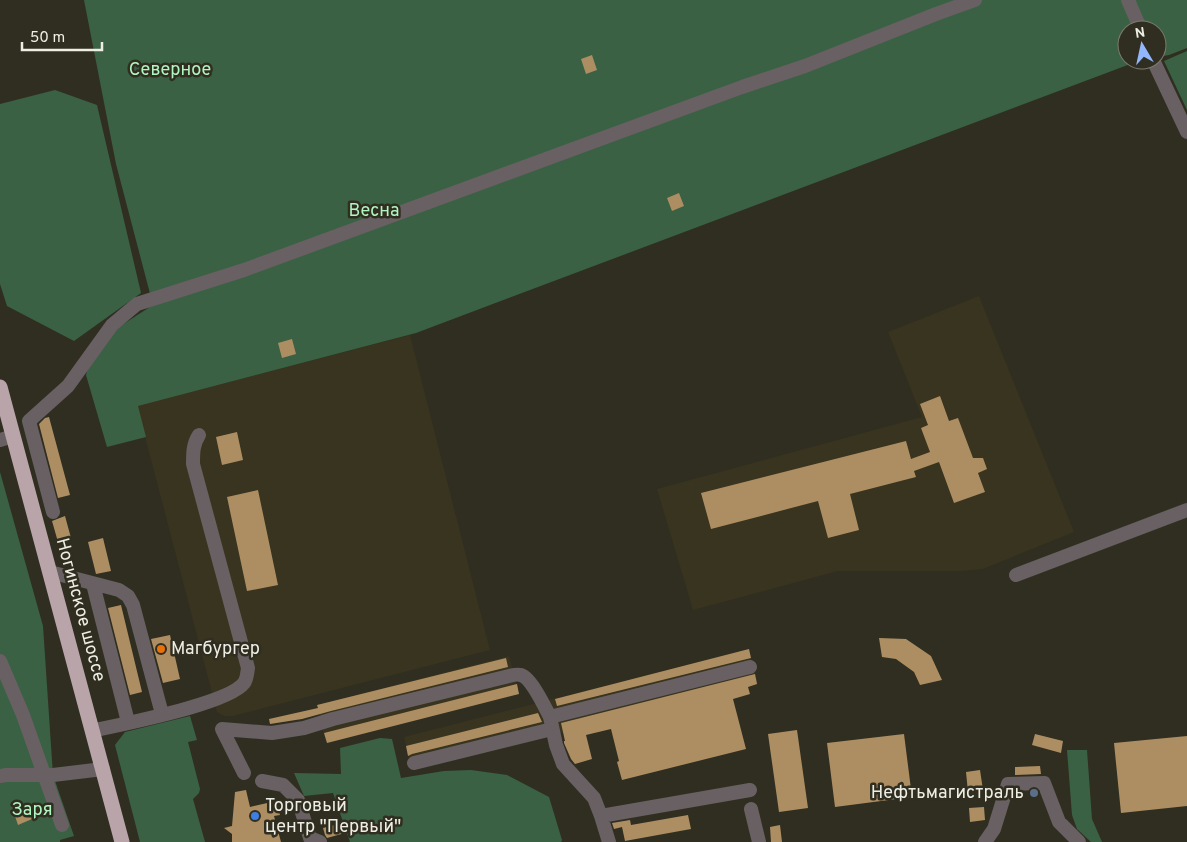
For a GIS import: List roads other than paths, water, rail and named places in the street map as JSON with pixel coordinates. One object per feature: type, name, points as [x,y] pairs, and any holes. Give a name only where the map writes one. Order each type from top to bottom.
[{"type":"highway","name":"Ногинское шоссе","points":[[0,387],[7,438],[50,572],[122,842]]},
{"type":"lane","points":[[53,512],[29,421],[68,386],[112,325],[137,304],[244,270],[742,87],[805,66],[975,0]]},
{"type":"lane","points":[[1128,0],[1137,20]]},
{"type":"lane","points":[[1158,70],[1187,132]]},
{"type":"lane","points":[[92,731],[214,700],[243,684],[247,678],[248,668],[193,464],[194,442],[199,436]]},
{"type":"lane","points":[[1016,574],[1187,510]]},
{"type":"lane","points":[[50,572],[124,593],[131,600],[162,714]]},
{"type":"lane","points":[[93,584],[128,722]]},
{"type":"lane","points":[[0,661],[62,825]]},
{"type":"lane","points":[[414,763],[750,667]]},
{"type":"lane","points":[[244,773],[222,729],[272,733],[304,728],[333,719],[520,674],[526,678],[534,690],[551,723],[563,764],[594,798],[609,842]]},
{"type":"lane","points":[[0,776],[53,775],[103,769]]},
{"type":"lane","points":[[262,781],[283,786],[298,800],[310,838],[320,842]]},
{"type":"lane","points":[[985,842],[994,829],[1008,784],[1044,783],[1059,822],[1079,842]]},
{"type":"lane","points":[[601,816],[750,790]]},
{"type":"lane","points":[[750,809],[759,842]]},
{"type":"place","name":"Магбургер","points":[[161,649]]},
{"type":"place","name":"Нефтьмагистраль","points":[[1034,793]]},
{"type":"place","name":"Торговый центр \"Первый\"","points":[[255,816]]},
{"type":"park label","name":"Северное","points":[[170,70]]},
{"type":"park label","name":"Весна","points":[[374,211]]},
{"type":"park label","name":"Заря","points":[[32,810]]}]
